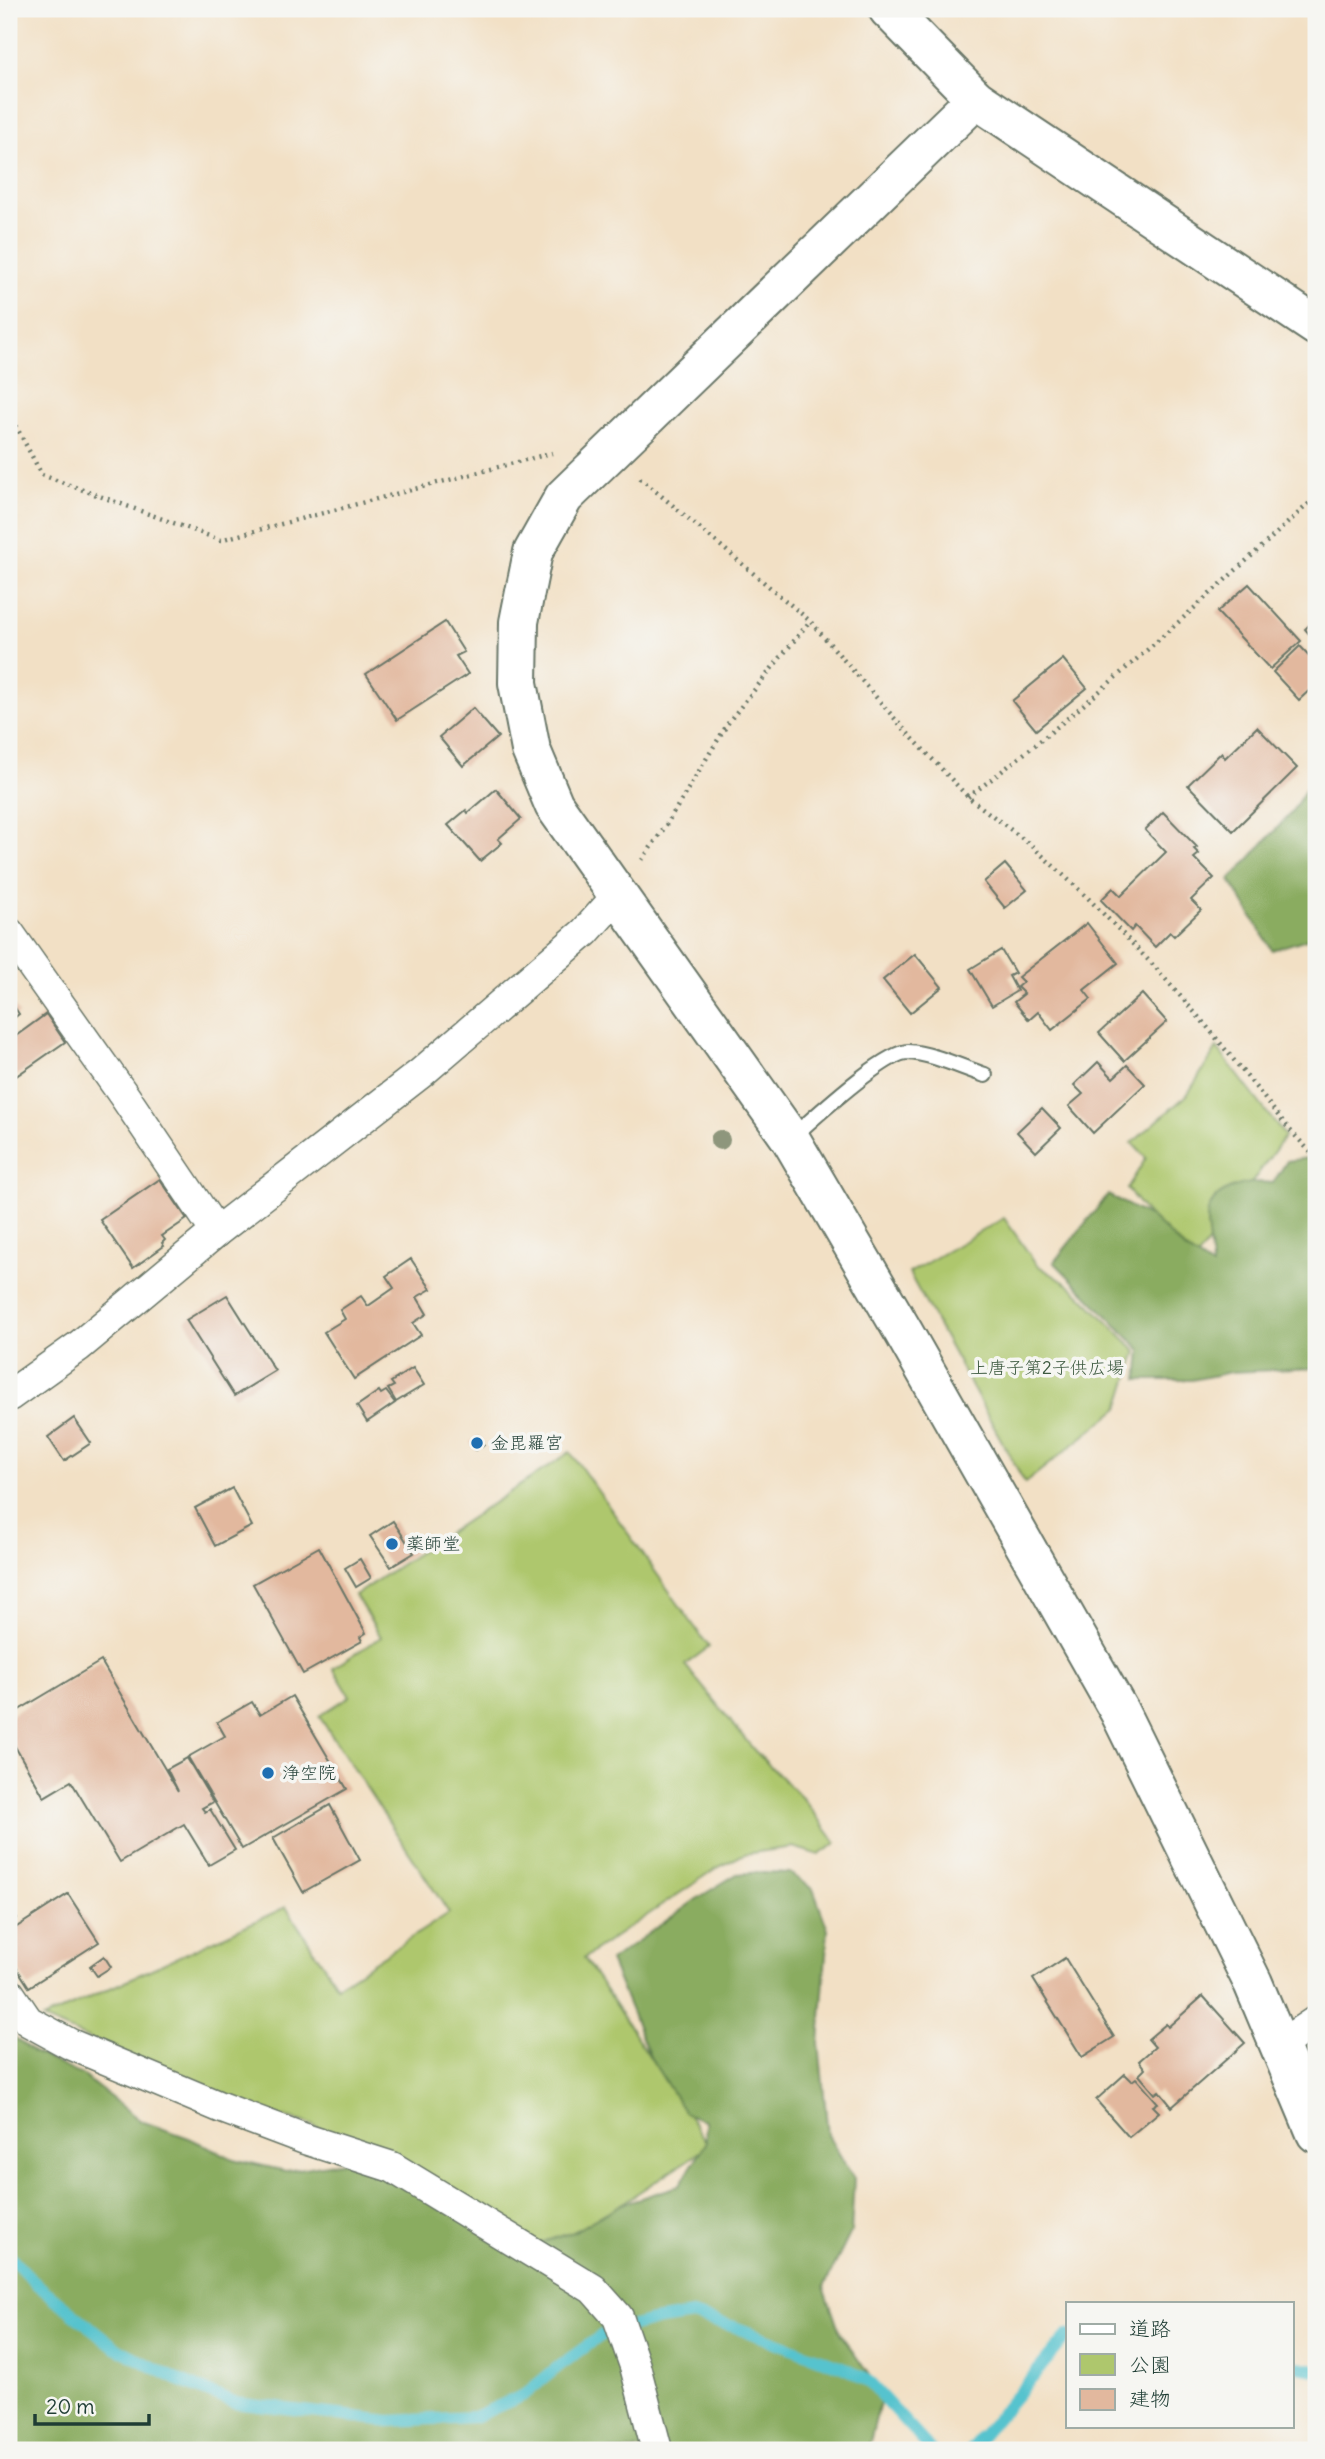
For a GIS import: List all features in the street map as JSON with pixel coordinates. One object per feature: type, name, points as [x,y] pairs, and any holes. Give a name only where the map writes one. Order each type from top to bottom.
[{"type":"street","points":[[888,9],[976,100],[1316,326]]},
{"type":"street","points":[[976,100],[564,497],[533,552],[519,622],[518,683],[531,750],[554,805],[790,1138],[1119,1711],[1253,1983],[1316,2133]]},
{"type":"street","points":[[9,1396],[79,1346],[216,1232],[421,1073],[585,932],[619,894]]},
{"type":"street","points":[[9,933],[216,1232]]},
{"type":"street","points":[[9,1993],[28,2021],[70,2044],[220,2107],[305,2139],[392,2167],[593,2289],[618,2317],[635,2366],[657,2450]]},
{"type":"street","points":[[1280,2045],[1316,2021]]},
{"type":"lane","points":[[790,1138],[876,1067],[905,1052],[985,1075]]},
{"type":"path","points":[[9,413],[42,475],[220,540],[584,444],[609,452],[810,621],[968,797],[1031,845],[1106,917],[1209,1029],[1289,1129],[1316,1158]]},
{"type":"path","points":[[968,797],[1030,750],[1175,626],[1316,497]]},
{"type":"path","points":[[619,894],[663,830],[730,720],[810,621]]},
{"type":"green space","points":[[1316,773],[1316,936],[1272,950],[1230,880],[1291,813]]},
{"type":"green space","points":[[1217,1048],[1285,1136],[1195,1261],[1162,1232],[1127,1189],[1146,1158],[1132,1143],[1187,1095]]},
{"type":"green space","points":[[1316,1157],[1316,1368],[1231,1372],[1192,1380],[1138,1380],[1141,1350],[1054,1262],[1108,1195],[1151,1217],[1185,1249],[1212,1267],[1207,1218],[1209,1207],[1215,1199],[1232,1188],[1253,1183],[1273,1183],[1287,1161]]},
{"type":"green space","name":"上唐子第2子供広場","points":[[1004,1218],[1037,1265],[1072,1287],[1137,1351],[1119,1408],[1025,1483],[909,1273]]},
{"type":"green space","points":[[570,1452],[709,1647],[685,1665],[754,1750],[803,1799],[836,1843],[819,1855],[793,1847],[744,1854],[717,1868],[584,1958],[709,2146],[551,2250],[409,2166],[304,2122],[254,2110],[43,2019],[286,1907],[337,1986],[449,1913],[319,1716],[350,1696],[333,1668],[381,1637],[355,1595]]},
{"type":"green space","points":[[790,1873],[813,1889],[828,1930],[819,2043],[828,2135],[854,2179],[851,2232],[824,2287],[840,2333],[882,2394],[868,2450],[9,2450],[9,2033],[33,2052],[82,2075],[141,2121],[189,2138],[233,2159],[286,2171],[345,2161],[537,2244],[573,2232],[621,2204],[679,2186],[706,2143],[705,2121],[685,2113],[650,2057],[610,1961],[698,1898],[737,1874]]},
{"type":"building","points":[[1249,584],[1301,641],[1270,669],[1217,612]]},
{"type":"building","points":[[1316,619],[1316,642],[1305,629]]},
{"type":"building","points":[[445,622],[464,652],[456,656],[468,674],[397,720],[366,674]]},
{"type":"building","points":[[1300,646],[1316,663],[1316,684],[1299,700],[1273,672]]},
{"type":"building","points":[[1063,659],[1087,688],[1036,730],[1012,701]]},
{"type":"building","points":[[473,708],[498,737],[463,766],[439,737]]},
{"type":"building","points":[[1257,727],[1297,768],[1233,831],[1188,785],[1221,753],[1225,758]]},
{"type":"building","points":[[496,789],[521,819],[498,839],[502,843],[480,861],[448,825],[466,810],[468,813]]},
{"type":"building","points":[[1163,812],[1197,847],[1194,849],[1199,854],[1194,858],[1214,878],[1191,900],[1201,910],[1174,936],[1170,932],[1155,947],[1135,926],[1131,931],[1101,900],[1113,888],[1121,896],[1166,852],[1145,830]]},
{"type":"building","points":[[1005,864],[1027,890],[1005,908],[984,882]]},
{"type":"building","points":[[1087,923],[1118,963],[1084,990],[1091,999],[1052,1030],[1038,1012],[1029,1020],[1014,1002],[1024,994],[1017,987],[1023,982],[1018,977]]},
{"type":"building","points":[[1001,950],[1015,973],[1009,976],[1017,991],[992,1006],[970,969]]},
{"type":"building","points":[[915,954],[942,987],[910,1013],[883,980]]},
{"type":"building","points":[[1142,994],[1167,1022],[1124,1061],[1099,1033]]},
{"type":"building","points":[[9,999],[19,1014],[9,1022]]},
{"type":"building","points":[[46,1014],[65,1042],[9,1081],[9,1041]]},
{"type":"building","points":[[1098,1062],[1113,1078],[1127,1065],[1145,1084],[1093,1133],[1069,1106],[1083,1094],[1074,1085]]},
{"type":"building","points":[[1042,1108],[1061,1128],[1036,1152],[1017,1132]]},
{"type":"building","points":[[160,1179],[187,1219],[162,1236],[165,1240],[162,1243],[164,1246],[133,1268],[100,1220]]},
{"type":"building","points":[[411,1259],[431,1289],[417,1297],[427,1314],[413,1323],[421,1335],[354,1379],[324,1332],[345,1319],[340,1310],[361,1296],[368,1306],[394,1288],[386,1276]]},
{"type":"building","points":[[227,1295],[275,1371],[234,1396],[186,1320]]},
{"type":"building","points":[[413,1368],[424,1385],[396,1402],[388,1389],[394,1386],[391,1382]]},
{"type":"building","points":[[379,1391],[381,1394],[386,1391],[395,1403],[367,1422],[357,1406]]},
{"type":"building","points":[[74,1418],[91,1443],[64,1461],[48,1437]]},
{"type":"building","name":"金毘羅宮","points":[[478,1436],[484,1444],[476,1450],[470,1442]]},
{"type":"building","points":[[232,1488],[252,1526],[215,1546],[195,1508]]},
{"type":"building","name":"薬師堂","points":[[393,1521],[414,1553],[391,1567],[370,1536]]},
{"type":"building","points":[[319,1547],[366,1633],[360,1637],[362,1641],[303,1674],[253,1584]]},
{"type":"building","points":[[360,1559],[371,1578],[356,1587],[345,1568]]},
{"type":"building","points":[[101,1661],[178,1791],[167,1769],[187,1758],[213,1802],[202,1808],[205,1812],[210,1809],[235,1850],[209,1865],[184,1824],[120,1862],[71,1781],[44,1797],[9,1736],[9,1716]]},
{"type":"building","name":"浄空院","points":[[292,1696],[347,1789],[242,1849],[188,1757],[225,1736],[217,1722],[252,1702],[260,1715]]},
{"type":"building","points":[[330,1805],[360,1860],[303,1892],[273,1838]]},
{"type":"building","points":[[68,1894],[99,1942],[29,1987],[9,1956],[9,1932]]},
{"type":"building","points":[[9,1906],[16,1918],[9,1923]]},
{"type":"building","points":[[104,1956],[111,1967],[97,1976],[90,1966]]},
{"type":"building","points":[[1065,1958],[1114,2037],[1082,2057],[1033,1979]]},
{"type":"building","points":[[1203,1996],[1245,2043],[1172,2107],[1159,2091],[1155,2094],[1139,2075],[1145,2069],[1139,2061],[1155,2047],[1148,2039],[1166,2024],[1168,2027]]},
{"type":"building","points":[[1125,2074],[1132,2081],[1136,2078],[1158,2103],[1153,2106],[1159,2112],[1129,2137],[1096,2100]]},
{"type":"waterway","points":[[9,2255],[34,2282],[115,2347],[176,2379],[234,2403],[390,2421],[474,2417],[524,2395],[602,2335],[648,2322],[692,2315],[735,2327],[845,2368],[868,2381],[931,2450]]},
{"type":"waterway","points":[[970,2450],[1066,2337]]},
{"type":"waterway","points":[[1294,2366],[1316,2370]]},
{"type":"place","name":"金毘羅宮","points":[[477,1443]]},
{"type":"place","name":"薬師堂","points":[[392,1544]]},
{"type":"place","name":"浄空院","points":[[268,1773]]}]
